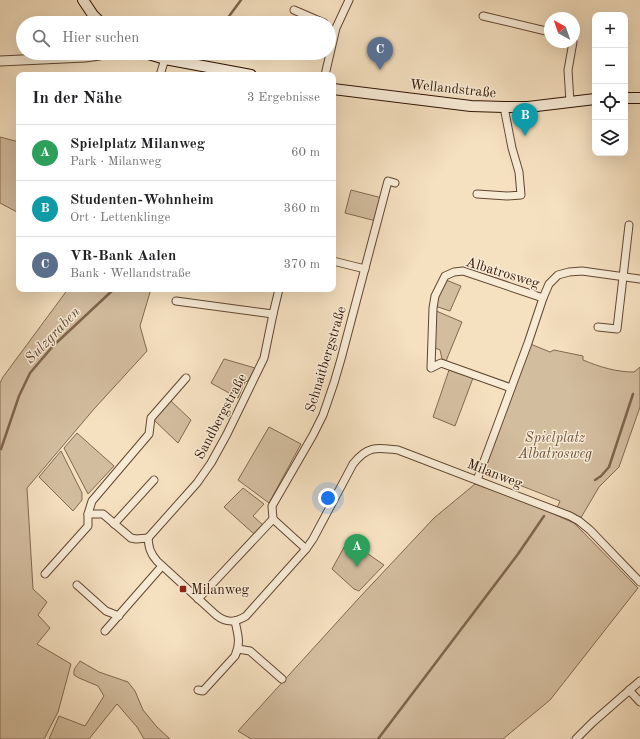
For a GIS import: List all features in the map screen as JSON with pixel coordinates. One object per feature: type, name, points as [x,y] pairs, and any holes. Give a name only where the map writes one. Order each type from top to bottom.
[{"type":"main road","points":[[83,0],[94,16]]},
{"type":"main road","points":[[170,60],[235,72]]},
{"type":"main road","name":"Wellandstraße","points":[[336,89],[471,106],[528,107],[592,99]]},
{"type":"main road","points":[[628,98],[640,98]]},
{"type":"street","points":[[336,22],[349,0]]},
{"type":"street","points":[[294,10],[308,16]]},
{"type":"street","points":[[483,16],[544,31]]},
{"type":"street","points":[[570,102],[568,70],[571,48]]},
{"type":"street","points":[[0,61],[28,60]]},
{"type":"street","points":[[161,72],[165,60]]},
{"type":"street","points":[[326,72],[328,60]]},
{"type":"street","points":[[477,194],[507,196],[521,194],[519,172],[504,107]]},
{"type":"street","name":"Schnaitbergstraße","points":[[273,519],[272,506],[323,415],[341,359],[388,181],[395,183]]},
{"type":"street","points":[[598,327],[617,329],[629,225]]},
{"type":"street","points":[[336,262],[364,269]]},
{"type":"street","name":"Albatrosweg","points":[[511,388],[441,363],[431,368],[432,308],[435,296],[445,276],[454,272],[463,271],[543,298]]},
{"type":"street","name":"Albatrosweg","points":[[477,480],[549,284],[558,275],[582,271],[640,279]]},
{"type":"street","name":"Sandbergstraße","points":[[148,538],[197,483],[211,463],[227,434],[264,358],[278,292]]},
{"type":"street","points":[[176,301],[273,314]]},
{"type":"street","points":[[45,574],[88,526],[88,514],[92,500],[149,434],[151,418],[186,378]]},
{"type":"street","name":"Milanweg","points":[[234,621],[246,616],[306,549],[313,539],[353,464],[360,456],[371,449],[384,448],[398,450],[561,512],[579,521],[590,530],[640,582]]},
{"type":"street","points":[[114,524],[154,480]]},
{"type":"street","points":[[88,514],[103,514],[131,538],[148,538],[149,548],[152,555],[162,566],[221,619],[234,621],[239,640],[238,650],[235,656],[203,691],[198,690]]},
{"type":"street","points":[[198,599],[273,519],[306,549]]},
{"type":"street","points":[[105,631],[162,566]]},
{"type":"street","points":[[77,585],[106,611],[118,616]]},
{"type":"street","points":[[238,650],[250,650],[282,679]]},
{"type":"street","points":[[576,739],[640,681]]},
{"type":"street","points":[[629,690],[640,702]]},
{"type":"green space","points":[[0,137],[16,141],[16,211],[0,203]]},
{"type":"green space","points":[[351,190],[382,198],[376,221],[345,213]]},
{"type":"green space","points":[[446,280],[461,286],[450,311],[435,306],[437,298]]},
{"type":"green space","points":[[66,292],[150,292],[140,326],[147,351],[94,409],[27,488],[33,589],[47,602],[38,615],[50,628],[37,644],[71,664],[58,712],[44,739],[0,739],[0,383]]},
{"type":"green space","points":[[434,310],[462,322],[446,361],[442,359],[440,350],[433,347]]},
{"type":"green space","name":"Spielplatz Albatrosweg","points":[[528,343],[550,352],[554,350],[583,356],[583,360],[614,370],[634,372],[640,367],[640,407],[619,467],[599,487],[579,521],[556,510],[560,501],[481,470]]},
{"type":"green space","points":[[224,359],[255,368],[248,381],[245,382],[238,398],[211,383]]},
{"type":"green space","points":[[449,370],[473,378],[455,426],[433,417]]},
{"type":"green space","points":[[170,400],[191,420],[178,443],[154,420]]},
{"type":"green space","points":[[269,427],[301,444],[269,503],[238,480]]},
{"type":"green space","points":[[77,433],[114,466],[88,494],[64,448]]},
{"type":"green space","points":[[61,451],[82,493],[82,500],[73,511],[39,477]]},
{"type":"green space","points":[[475,484],[529,503],[574,523],[638,588],[550,700],[503,739],[251,739],[238,731],[434,518]]},
{"type":"green space","points":[[243,488],[264,504],[253,516],[263,525],[254,534],[224,507]]},
{"type":"green space","points":[[348,540],[384,565],[359,591],[354,589],[332,569]]},
{"type":"green space","points":[[80,661],[99,672],[128,682],[135,691],[143,710],[157,727],[170,739],[144,739],[137,727],[117,704],[89,739],[49,739],[59,716],[85,726],[104,696],[98,686],[74,675],[75,669]]},
{"type":"waterway","name":"Sulzgraben","points":[[229,16],[241,0]]},
{"type":"waterway","name":"Sulzgraben","points":[[1,449],[19,396],[30,373],[53,346],[111,292]]},
{"type":"waterway","points":[[595,480],[609,467],[633,394]]},
{"type":"waterway","points":[[378,739],[518,554],[544,516]]},
{"type":"place","name":"VR-Bank Aalen","points":[[380,70]]},
{"type":"place","name":"Studenten-Wohnheim","points":[[525,136]]},
{"type":"place","name":"Spielplatz Milanweg","points":[[357,567]]},
{"type":"place","name":"Milanweg","points":[[183,589]]}]
